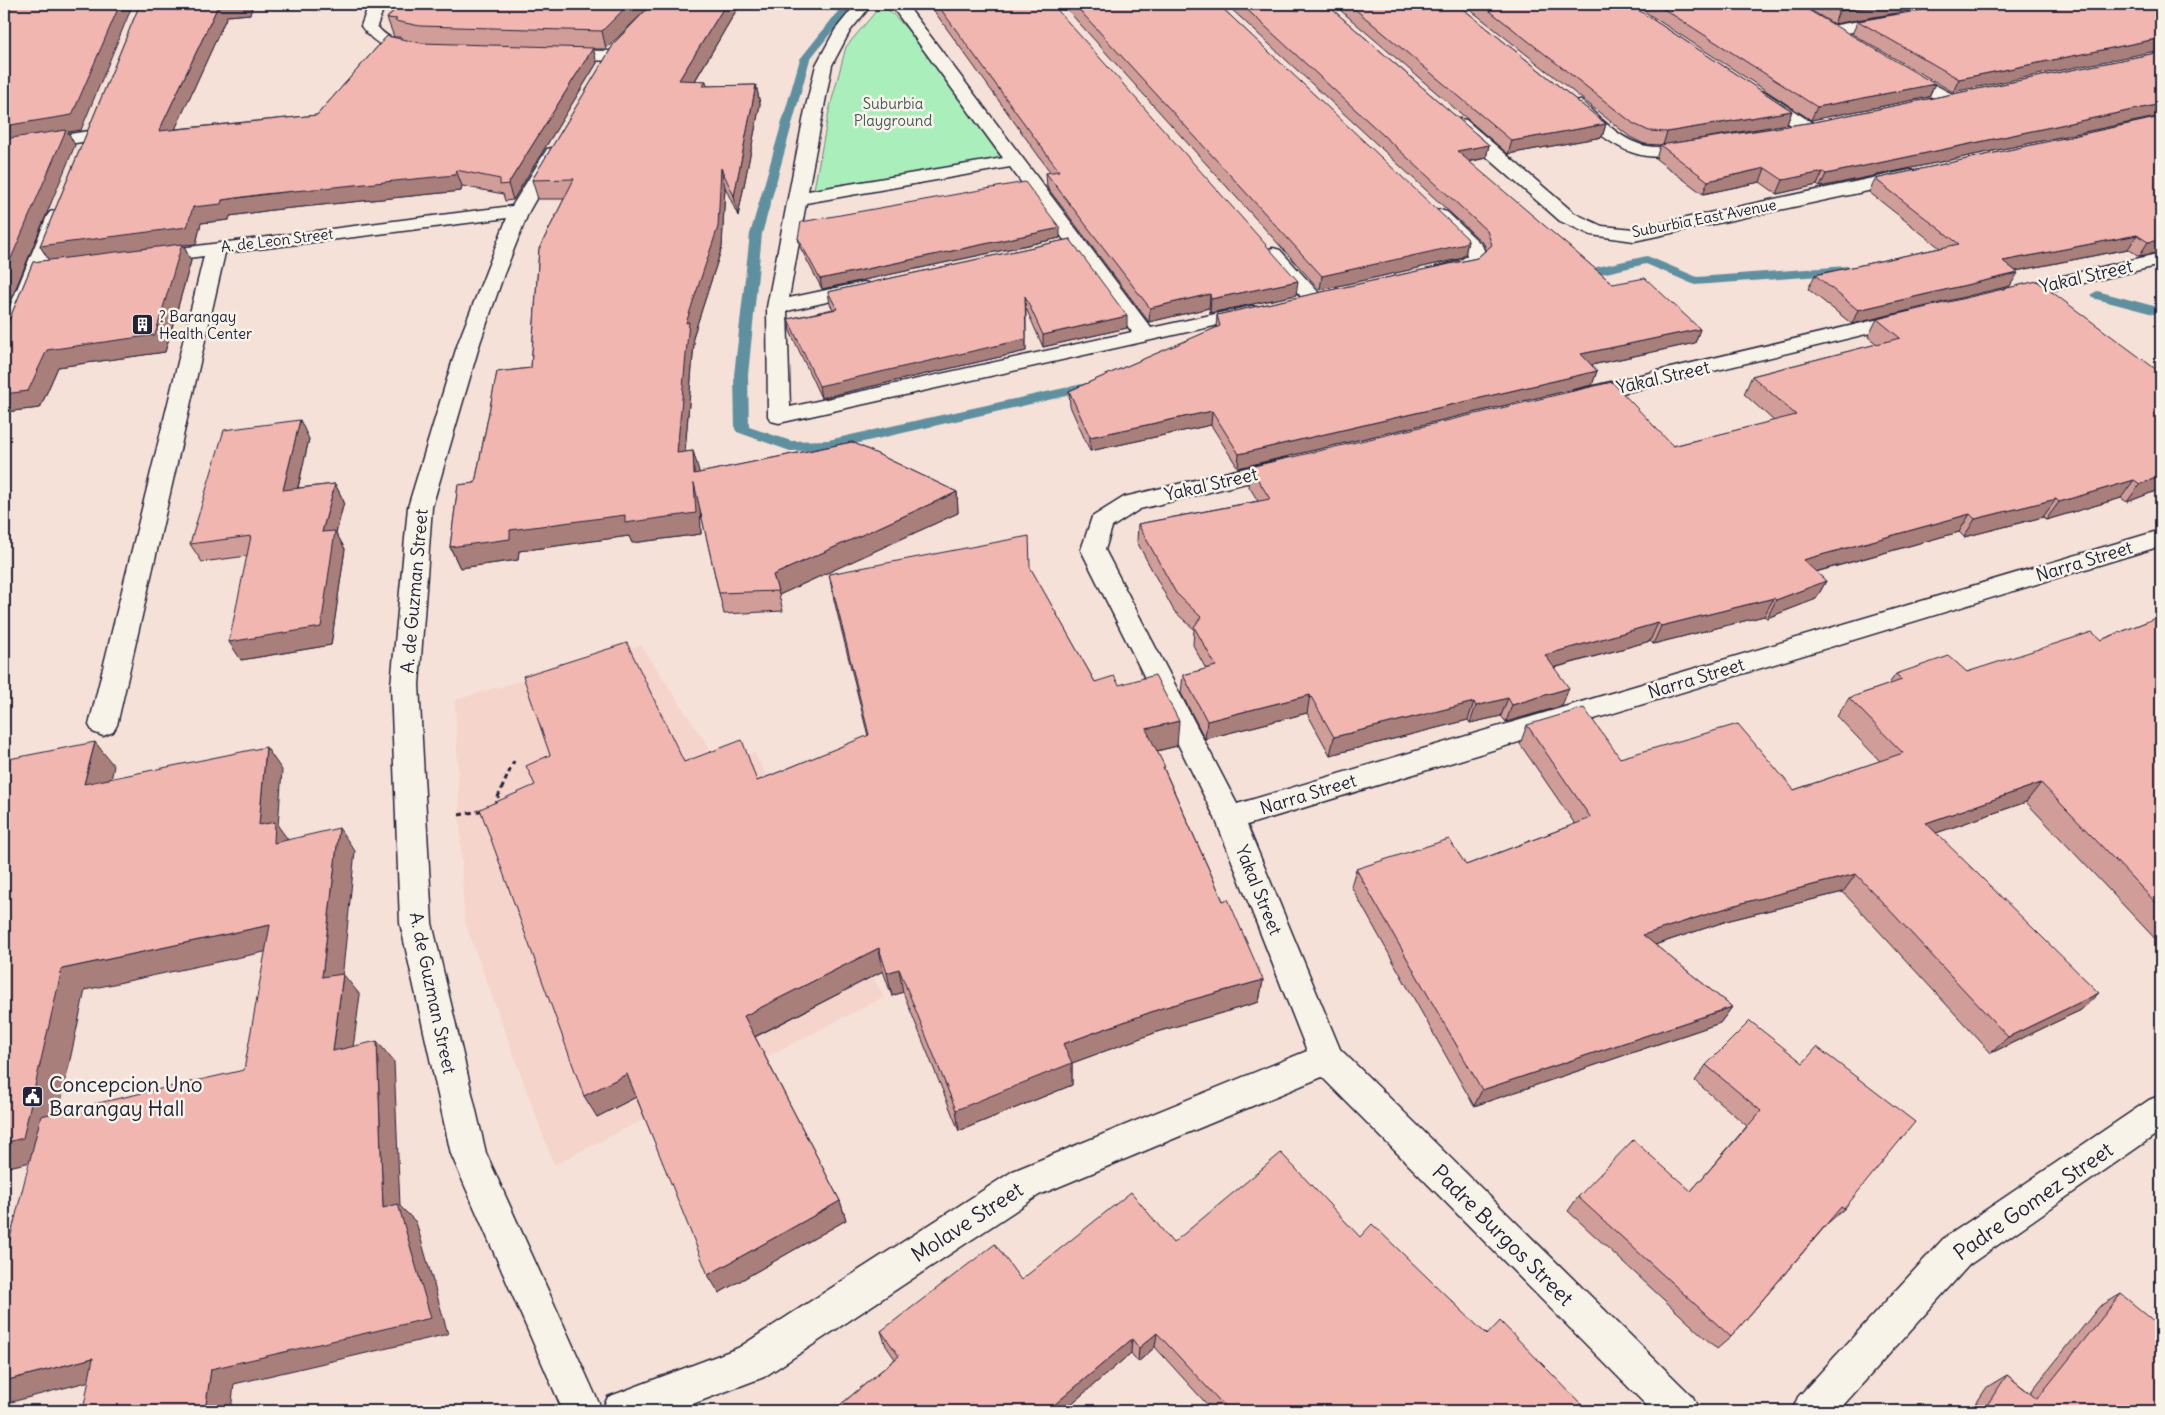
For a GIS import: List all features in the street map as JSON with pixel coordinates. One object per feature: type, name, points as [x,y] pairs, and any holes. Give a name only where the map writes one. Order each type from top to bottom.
[{"type":"street","points":[[377,4],[369,26],[375,35],[386,43],[402,48],[436,52]]},
{"type":"street","points":[[864,4],[843,30],[824,66],[796,199],[777,307],[779,416],[1304,300],[1261,239]]},
{"type":"street","points":[[898,4],[1015,162],[1065,244],[1145,335]]},
{"type":"street","points":[[1831,31],[1907,17]]},
{"type":"street","points":[[1816,22],[1856,46]]},
{"type":"street","points":[[543,54],[617,50],[602,73]]},
{"type":"street","points":[[1882,61],[1950,100]]},
{"type":"street","points":[[1742,85],[1808,128]]},
{"type":"street","points":[[1563,95],[1622,143],[1641,151],[1663,152],[1712,144]]},
{"type":"street","points":[[1921,106],[1969,96]]},
{"type":"street","name":"Suburbia East Avenue","points":[[1448,114],[1567,217],[1598,231],[1634,235],[1927,172]]},
{"type":"street","points":[[82,154],[96,119]]},
{"type":"street","points":[[1779,133],[1827,124]]},
{"type":"street","points":[[4,149],[89,136]]},
{"type":"street","name":"A. de Guzman Street","points":[[564,136],[519,210],[469,343],[420,507],[405,685],[416,924],[469,1154],[583,1411]]},
{"type":"street","points":[[796,199],[1015,162]]},
{"type":"street","points":[[4,346],[44,271],[64,200]]},
{"type":"street","points":[[1425,201],[1475,249],[1477,258],[1466,266],[1428,274]]},
{"type":"street","name":"A. de Leon Street","points":[[130,259],[519,210]]},
{"type":"street","points":[[103,725],[216,248]]},
{"type":"street","name":"Yakal Street","points":[[1986,300],[2161,259]]},
{"type":"street","points":[[777,307],[883,284]]},
{"type":"street","name":"Yakal Street","points":[[1559,401],[1928,314]]},
{"type":"street","name":"Yakal Street","points":[[1307,461],[1132,503],[1101,524],[1093,550],[1230,818],[1327,1059]]},
{"type":"street","name":"Narra Street","points":[[1230,818],[2161,538]]},
{"type":"street","name":"Molave Street","points":[[622,1411],[750,1363],[1026,1183],[1327,1059]]},
{"type":"street","name":"Padre Burgos Street","points":[[1327,1059],[1680,1411]]},
{"type":"street","name":"Padre Gomez Street","points":[[1812,1411],[1956,1252],[2160,1113]]},
{"type":"path","points":[[461,815],[493,808],[514,762]]},
{"type":"shaded area","points":[[641,645],[721,766],[754,752],[884,997],[554,1165],[464,920],[455,700]]},
{"type":"green space","name":"Suburbia Playground","points":[[882,4],[899,20],[931,58],[1002,159],[814,189],[829,111],[846,47]]},
{"type":"building","points":[[10,4],[120,4],[72,115],[4,126],[4,27]]},
{"type":"building","points":[[140,4],[219,4],[159,131],[317,115],[387,36],[421,43],[593,48],[508,184],[500,185],[500,179],[456,170],[455,175],[264,194],[222,200],[221,204],[193,207],[187,227],[40,246]]},
{"type":"building","points":[[400,4],[629,4],[602,31],[420,26],[387,18]]},
{"type":"building","points":[[652,4],[726,4],[679,80],[706,81],[703,86],[756,85],[734,196],[721,168],[718,227],[686,323],[689,322],[677,453],[693,451],[694,474],[852,442],[957,492],[773,575],[778,591],[719,593],[694,483],[696,513],[625,523],[625,515],[510,530],[510,539],[450,547],[458,485],[475,483],[497,372],[531,368],[539,249],[574,179],[532,180],[615,42]]},
{"type":"building","points":[[937,4],[1052,4],[1298,281],[1211,299],[1210,294],[1150,308],[1046,173],[1059,171]]},
{"type":"building","points":[[1074,4],[1218,4],[1468,241],[1461,245],[1322,276]]},
{"type":"building","points":[[1241,4],[1326,4],[1489,145],[1457,151],[1613,284],[1645,278],[1700,329],[1581,354],[1597,371],[1239,454],[1212,411],[1090,437],[1069,391],[1220,326],[1217,315],[1477,258],[1492,245],[1487,231]]},
{"type":"building","points":[[1349,4],[1457,4],[1606,124],[1512,141]]},
{"type":"building","points":[[1481,4],[1629,4],[1792,111],[1667,132],[1649,131],[1634,124]]},
{"type":"building","points":[[1656,4],[1798,4],[1935,84],[1817,107]]},
{"type":"building","points":[[1826,4],[1883,4],[1839,11]]},
{"type":"building","points":[[1958,4],[2161,4],[2161,38],[1959,79],[1858,21]]},
{"type":"building","points":[[2161,52],[2161,104],[1826,174],[1823,172],[1783,180],[1765,168],[1708,181],[1660,145],[1814,122]]},
{"type":"building","points":[[2161,117],[2161,240],[2148,242],[2137,235],[2003,261],[2018,273],[1858,310],[1815,275],[1959,244],[1875,179]]},
{"type":"building","points":[[66,130],[4,275],[4,139]]},
{"type":"building","points":[[1025,182],[1060,228],[820,279],[798,238],[801,222]]},
{"type":"building","points":[[1070,239],[1127,316],[1043,335],[1025,296],[1026,339],[819,386],[788,319],[837,309],[828,292]]},
{"type":"building","points":[[182,244],[155,335],[47,350],[28,391],[4,394],[4,333],[33,262]]},
{"type":"building","points":[[2037,281],[2161,373],[2161,476],[2140,484],[2134,480],[2059,502],[2056,499],[1975,519],[1970,514],[1803,560],[1826,581],[1776,600],[1774,598],[1661,626],[1658,623],[1545,655],[1569,688],[1512,705],[1508,698],[1476,706],[1474,702],[1334,737],[1310,695],[1207,721],[1183,675],[1216,666],[1194,627],[1201,617],[1176,593],[1138,524],[1270,499],[1250,467],[1612,382],[1673,446],[1796,415],[1752,376],[1900,338],[1877,319]]},
{"type":"building","points":[[300,420],[283,490],[335,484],[322,532],[335,531],[321,627],[229,642],[251,536],[190,544],[224,430]]},
{"type":"building","points":[[1029,536],[1030,567],[1095,682],[1114,676],[1119,685],[1155,675],[1179,721],[1146,729],[1165,767],[1163,767],[1223,901],[1228,899],[1263,980],[1162,1008],[1063,1044],[1072,1063],[956,1110],[899,969],[887,973],[879,948],[744,1016],[840,1201],[708,1275],[627,1074],[584,1096],[480,809],[535,785],[526,766],[550,755],[523,676],[627,643],[684,762],[742,740],[757,781],[869,735],[829,574]]},
{"type":"building","points":[[2161,616],[2161,908],[2041,783],[1926,823],[2099,993],[2008,1037],[1856,874],[1742,903],[1643,935],[1732,1007],[1482,1090],[1356,869],[1449,839],[1466,865],[1591,818],[1527,725],[1584,708],[1620,758],[1738,724],[1794,790],[1903,753],[1849,698],[1902,680],[1896,674],[1949,656],[1967,672],[2092,632],[2101,640]]},
{"type":"building","points":[[95,742],[84,784],[266,747],[259,825],[275,822],[274,843],[339,828],[322,977],[343,974],[333,1051],[377,1041],[383,1208],[398,1204],[431,1318],[211,1369],[205,1411],[83,1411],[93,1358],[4,1381],[4,1262],[41,1116],[244,1070],[270,925],[62,969],[23,1138],[4,1143],[4,760]]},
{"type":"building","points":[[1750,1021],[1803,1063],[1817,1047],[1915,1122],[1844,1209],[1841,1207],[1731,1337],[1578,1197],[1633,1140],[1691,1191],[1761,1111],[1706,1065]]},
{"type":"building","points":[[1281,1153],[1360,1237],[1372,1224],[1487,1335],[1500,1321],[1588,1411],[1229,1411],[1157,1333],[1139,1348],[1132,1339],[1047,1411],[833,1411],[899,1356],[881,1331],[995,1244],[1021,1280],[1131,1192],[1173,1243]]},
{"type":"building","points":[[2121,1294],[2161,1327],[2161,1411],[1983,1411],[2007,1375],[2037,1399]]},
{"type":"waterway","points":[[849,4],[805,59],[756,234],[741,375],[742,429],[790,446],[828,445],[1096,385]]},
{"type":"waterway","points":[[1575,276],[1647,260],[1695,281],[1847,270]]},
{"type":"waterway","points":[[2097,295],[2161,312]]},
{"type":"place","name":"? Barangay Health Center","points":[[143,325]]},
{"type":"place","name":"Concepcion Uno Barangay Hall","points":[[33,1096]]}]
